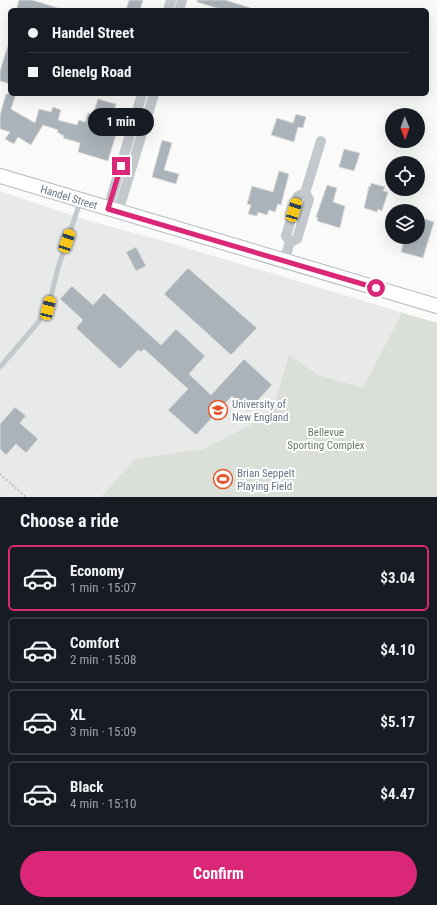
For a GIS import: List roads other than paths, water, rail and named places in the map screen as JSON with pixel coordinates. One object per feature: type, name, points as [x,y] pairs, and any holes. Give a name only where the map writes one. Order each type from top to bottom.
[{"type":"street","points":[[113,210],[142,96]]},
{"type":"street","points":[[113,210],[153,96]]},
{"type":"street","points":[[284,261],[290,242],[297,239],[309,200],[305,193],[320,141]]},
{"type":"street","name":"Handel Street","points":[[0,176],[437,306]]},
{"type":"lane","points":[[0,367],[36,325],[48,308],[58,268],[81,201]]},
{"type":"place","name":"University of New England","points":[[218,410]]},
{"type":"place","name":"Brian Seppelt Playing Field","points":[[223,479]]},
{"type":"park label","name":"Bellevue Sporting Complex","points":[[326,438]]}]
